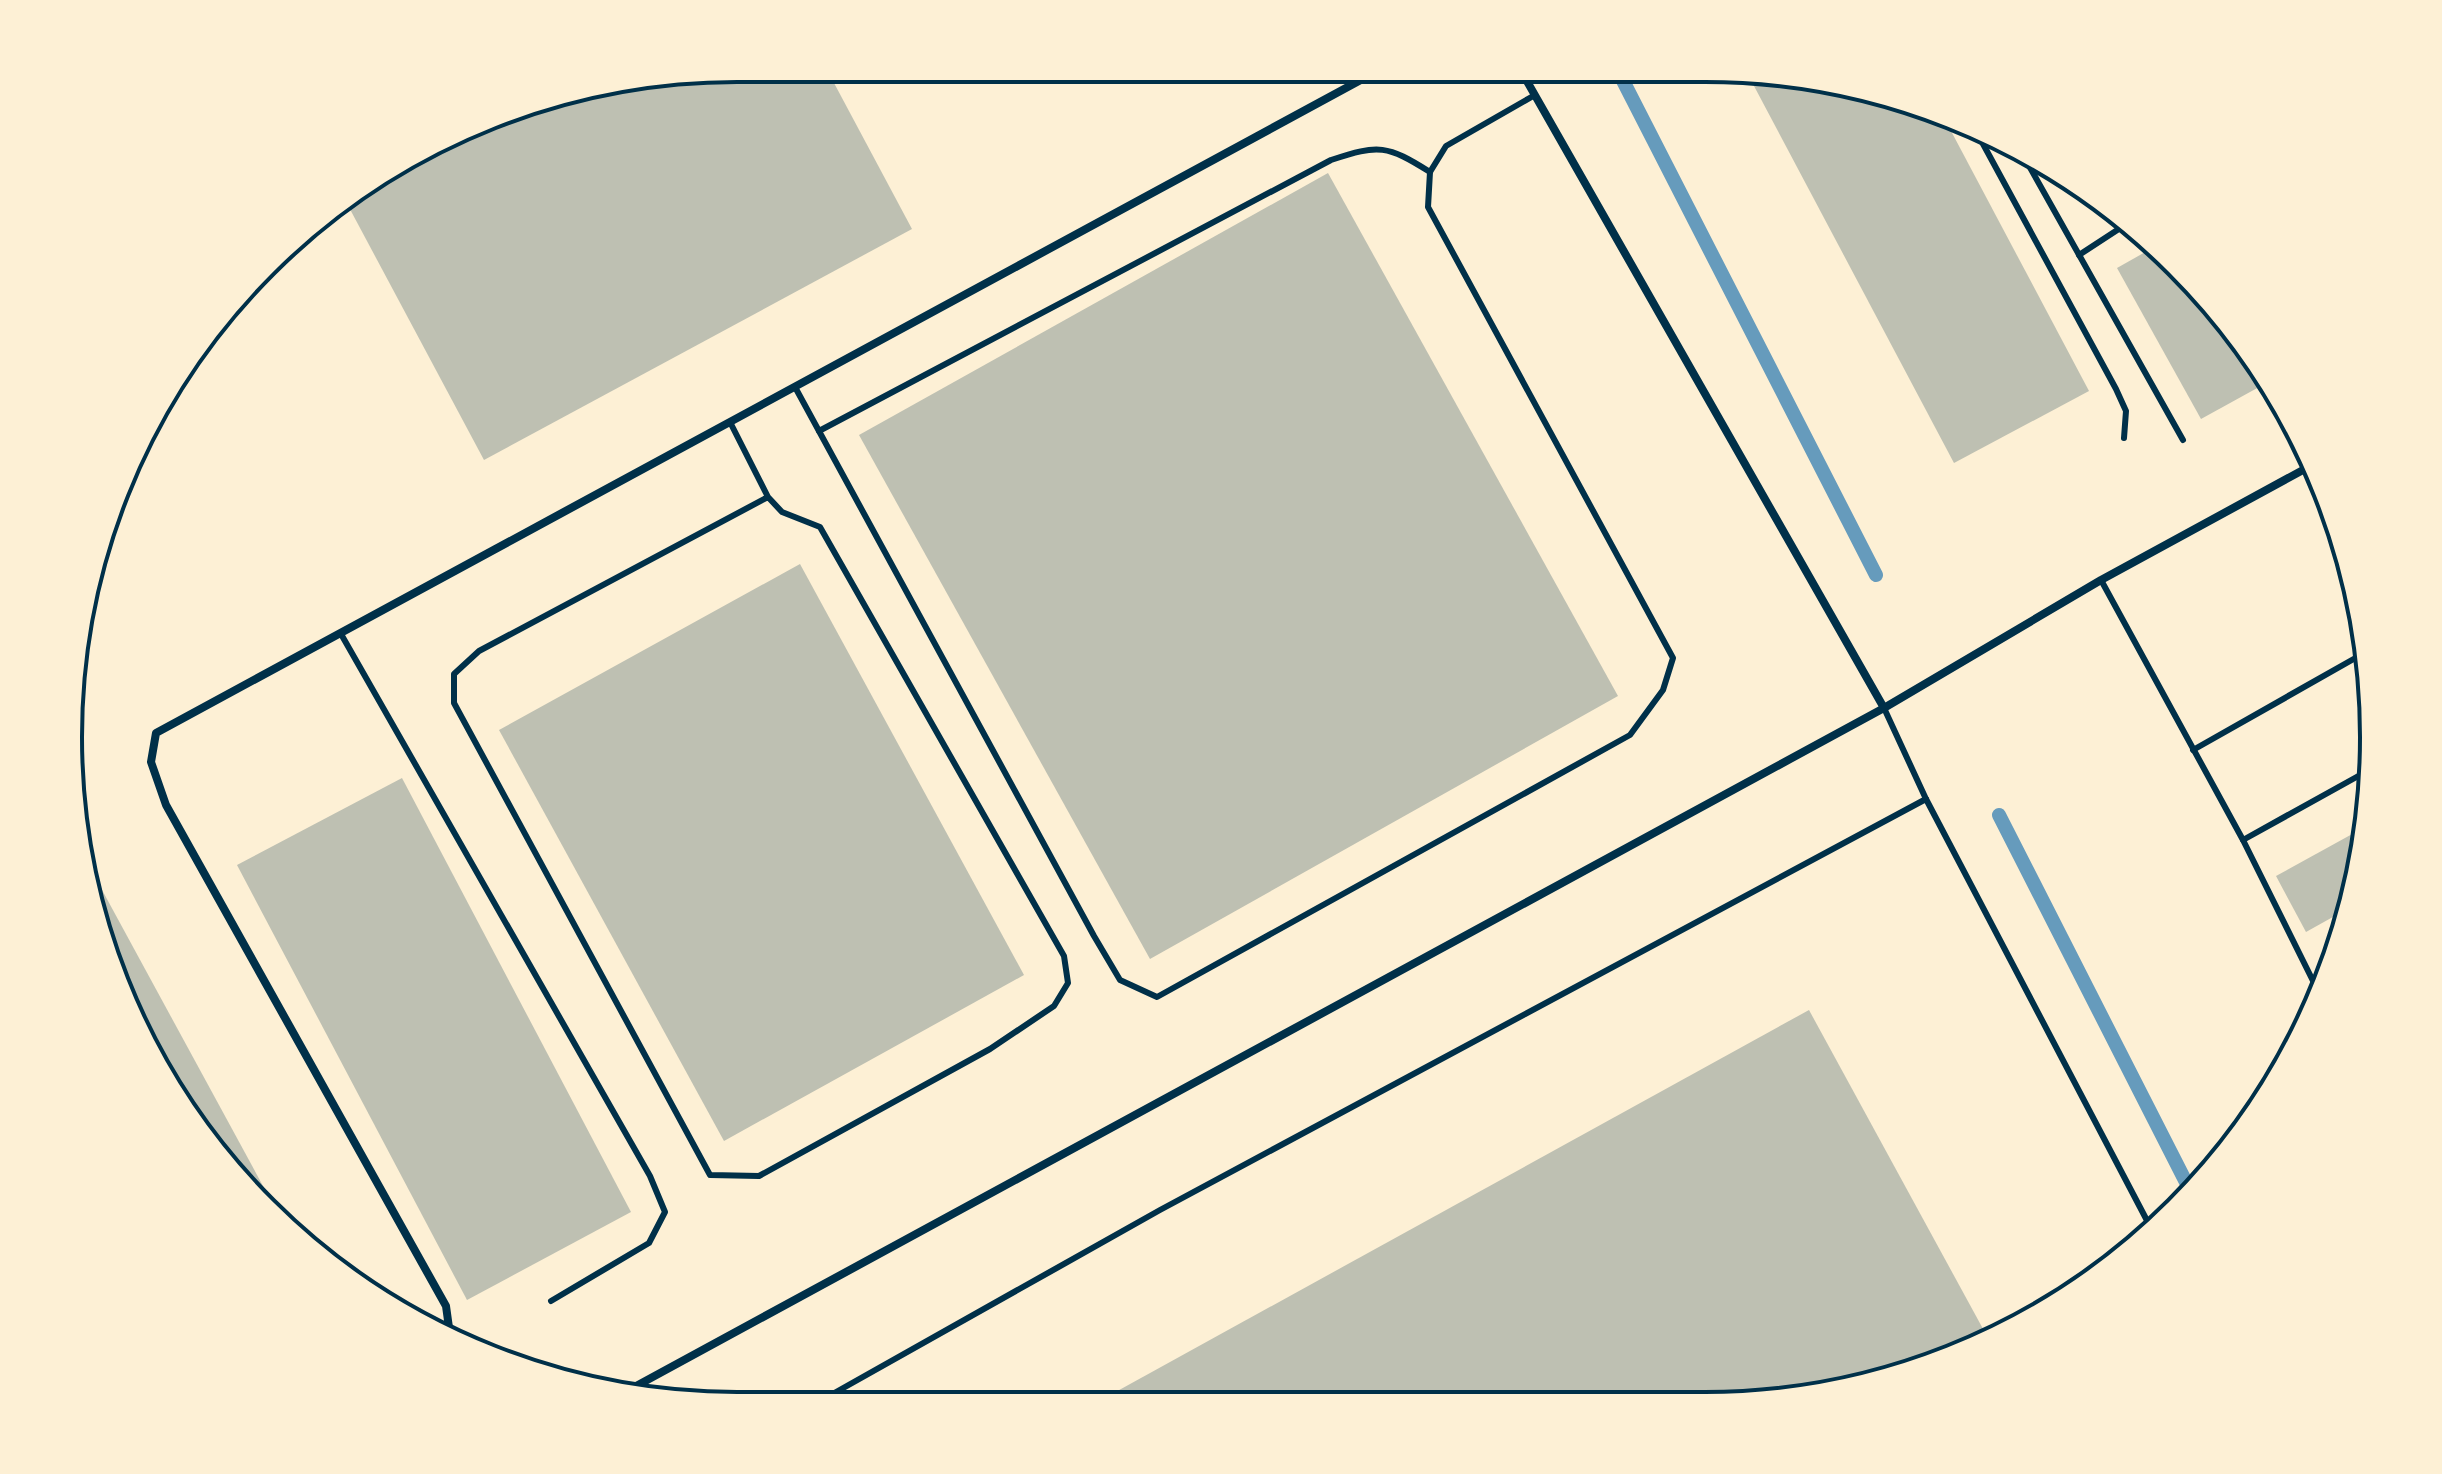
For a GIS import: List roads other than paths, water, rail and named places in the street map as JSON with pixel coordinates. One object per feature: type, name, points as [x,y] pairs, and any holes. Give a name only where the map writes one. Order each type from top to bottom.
[{"type":"street","points":[[449,1325],[446,1306],[166,805],[151,762],[156,733],[1357,82]]},
{"type":"street","points":[[1528,82],[1884,708]]},
{"type":"street","points":[[640,1384],[1884,708],[2101,580],[2303,470]]},
{"type":"lane","points":[[795,387],[1120,980],[1157,997],[1630,735],[1663,690],[1673,658],[1428,207],[1430,172],[1446,146],[1535,95]]},
{"type":"lane","points":[[1983,145],[2116,389],[2126,411],[2124,438]]},
{"type":"lane","points":[[819,431],[1331,160],[1364,149],[1395,150],[1430,172]]},
{"type":"lane","points":[[2031,169],[2183,440]]},
{"type":"lane","points":[[2079,255],[2118,229]]},
{"type":"lane","points":[[730,422],[768,497],[782,512],[820,527],[1064,956],[1068,983],[1054,1006],[990,1049],[759,1176],[710,1175],[454,703],[454,674],[479,651],[768,497]]},
{"type":"lane","points":[[2101,580],[2243,840],[2313,981]]},
{"type":"lane","points":[[341,634],[650,1176],[665,1212],[649,1243],[551,1301]]},
{"type":"lane","points":[[2193,750],[2355,658]]},
{"type":"lane","points":[[1884,708],[1926,799],[2147,1220]]},
{"type":"lane","points":[[2243,840],[2359,776]]},
{"type":"lane","points":[[836,1392],[1160,1210],[1926,799]]},
{"type":"waterway","points":[[1624,82],[1876,575]]},
{"type":"waterway","points":[[1999,815],[2186,1181]]}]
